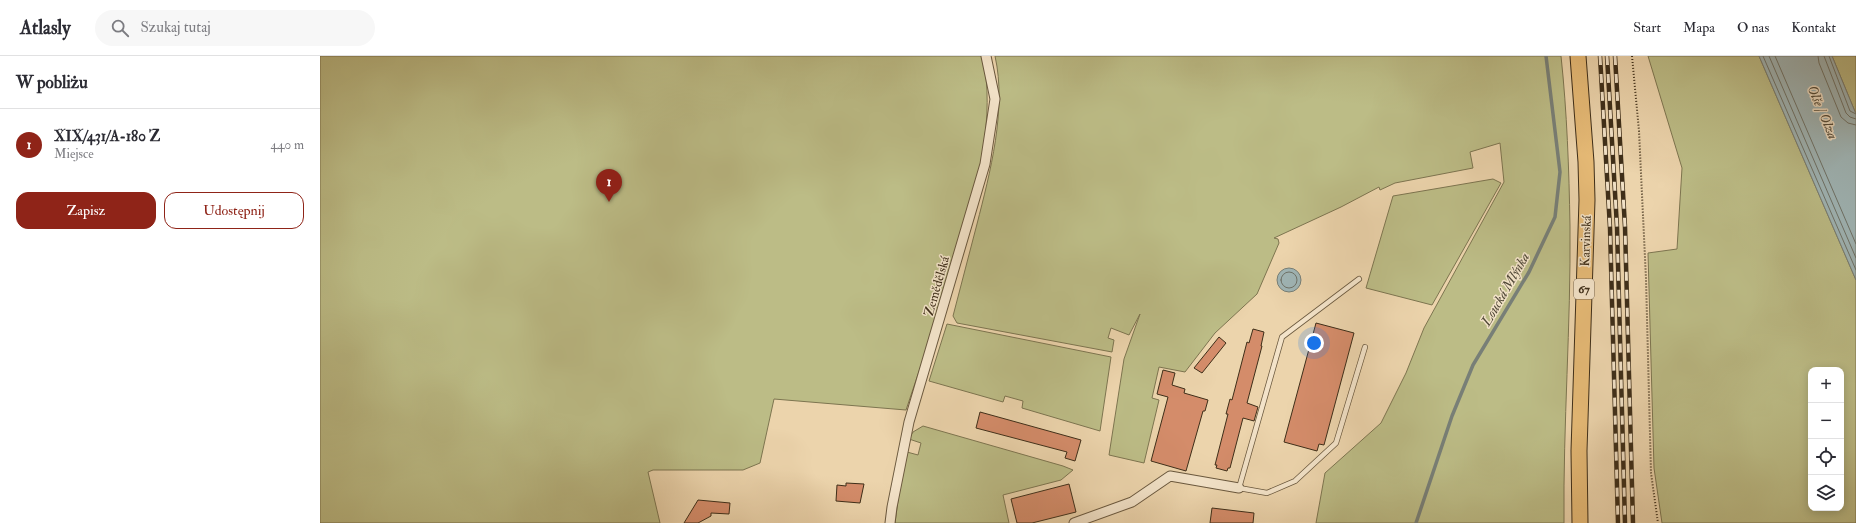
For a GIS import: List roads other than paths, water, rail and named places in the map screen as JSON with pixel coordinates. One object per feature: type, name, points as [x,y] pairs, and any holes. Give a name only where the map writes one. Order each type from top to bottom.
[{"type":"main road","name":"Karvinská","points":[[1578,56],[1586,162],[1579,451],[1580,523]]},
{"type":"street","name":"Zemědělská","points":[[890,523],[892,506],[910,422],[985,164],[995,99],[986,56]]},
{"type":"street","points":[[1074,523],[1132,502],[1170,476],[1240,488]]},
{"type":"lane","points":[[1359,279],[1282,337],[1240,488],[1268,493],[1295,481],[1336,443],[1365,347]]},
{"type":"water","name":"Olše / Olza","points":[[1759,56],[1832,56],[1856,114],[1856,280]]},
{"type":"water","points":[[1289,268],[1297,272],[1301,280],[1297,288],[1289,292],[1281,288],[1277,280],[1281,272]]},
{"type":"waterway","name":"Loucká Mlýnka","points":[[1416,523],[1452,416],[1473,365],[1529,272],[1555,217],[1560,172],[1546,56]]},
{"type":"railway","points":[[1600,56],[1610,228],[1618,523]]},
{"type":"railway","points":[[1607,56],[1617,227],[1625,523]]},
{"type":"railway","points":[[1615,56],[1625,227],[1633,523]]},
{"type":"place","name":"XIX/431/A-180 Z","points":[[609,202]]}]
